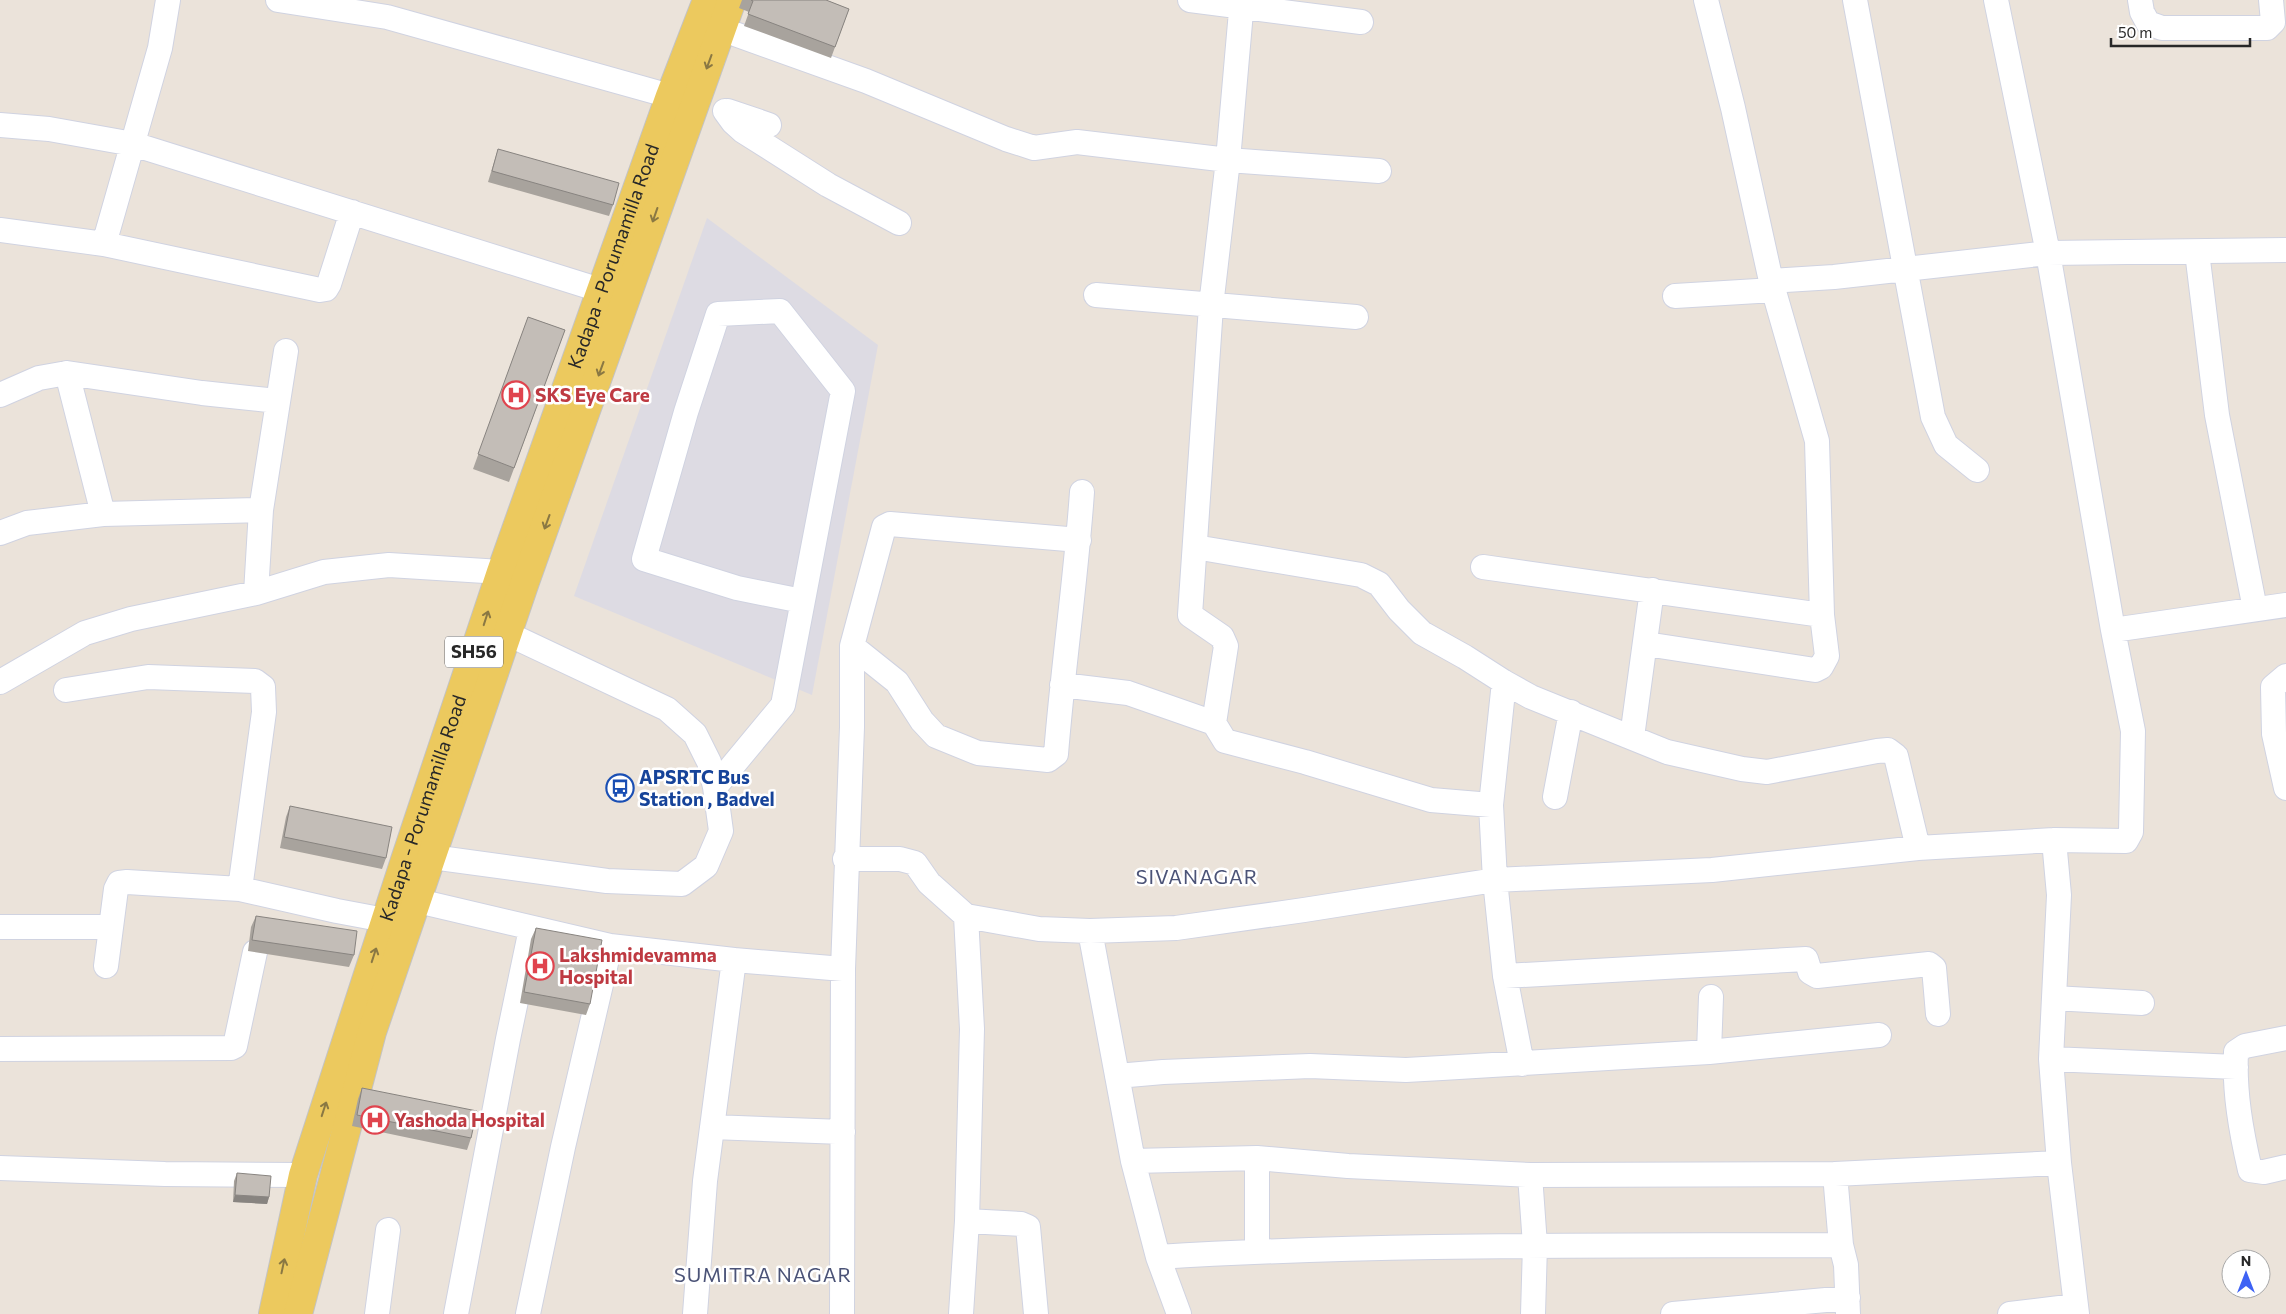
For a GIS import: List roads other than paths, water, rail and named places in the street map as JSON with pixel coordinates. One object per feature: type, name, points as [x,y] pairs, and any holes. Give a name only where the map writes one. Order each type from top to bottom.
[{"type":"main road","name":"Kadapa - Porumamilla Road","points":[[273,1314],[303,1175],[385,920],[501,572],[600,290],[707,0]]},
{"type":"main road","points":[[298,1314],[372,1032],[508,634],[732,0]]},
{"type":"street","points":[[104,244],[160,48],[168,0]]},
{"type":"street","points":[[278,0],[386,17],[670,96]]},
{"type":"street","points":[[1190,0],[1241,4],[1361,22]]},
{"type":"street","points":[[1646,644],[1815,670],[1821,668],[1827,656],[1822,615],[1817,441],[1773,285],[1733,108],[1706,0]]},
{"type":"street","points":[[1855,0],[1932,417],[1946,445],[1977,470]]},
{"type":"street","points":[[846,859],[900,859],[915,863],[930,883],[966,916],[1039,929],[1090,931],[1176,928],[1495,880],[1712,870],[1918,848],[2054,840],[2126,841],[2131,832],[2133,731],[2113,630],[2048,253],[1996,0]]},
{"type":"street","points":[[2140,0],[2142,12],[2148,23],[2162,28],[2268,28],[2273,22],[2271,0]]},
{"type":"street","points":[[1214,723],[1226,646],[1222,637],[1190,615],[1211,306],[1228,160],[1241,4]]},
{"type":"street","points":[[721,29],[866,81],[1006,139],[1034,148],[1077,142],[1228,160],[1380,171]]},
{"type":"street","points":[[698,96],[725,110],[769,125]]},
{"type":"street","points":[[725,110],[732,122],[743,131],[828,185],[899,223]]},
{"type":"street","points":[[0,125],[49,129],[132,144],[600,290]]},
{"type":"street","points":[[0,230],[104,244],[320,290],[326,289],[330,284],[352,212]]},
{"type":"street","points":[[1675,296],[2048,253],[2286,250]]},
{"type":"street","points":[[2197,252],[2217,415],[2255,609]]},
{"type":"street","points":[[1096,295],[1356,317]]},
{"type":"street","points":[[715,787],[783,705],[843,391],[780,311],[718,314],[686,412],[644,559],[737,588],[802,601]]},
{"type":"street","points":[[256,593],[261,510],[286,351]]},
{"type":"street","points":[[0,395],[39,378],[67,373],[202,393],[277,401]]},
{"type":"street","points":[[67,373],[103,514]]},
{"type":"street","points":[[852,646],[898,682],[922,721],[936,736],[978,753],[1048,760],[1056,754],[1079,540],[1082,492]]},
{"type":"street","points":[[0,533],[27,523],[103,514],[261,510]]},
{"type":"street","points":[[842,1314],[843,969],[852,727],[852,646],[884,527],[890,524],[1079,540]]},
{"type":"street","points":[[1195,546],[1361,575],[1378,584],[1399,610],[1422,633],[1504,682],[1531,697],[1668,752],[1742,769],[1767,772],[1888,750],[1896,756],[1918,848]]},
{"type":"street","points":[[0,682],[85,633],[131,619],[256,593],[324,572],[389,565],[501,572]]},
{"type":"street","points":[[1483,567],[1822,615]]},
{"type":"street","points":[[1632,737],[1652,590]]},
{"type":"street","points":[[2113,630],[2286,605]]},
{"type":"street","points":[[432,857],[607,881],[682,884],[706,866],[721,831],[715,787],[709,762],[695,734],[667,709],[508,634]]},
{"type":"street","points":[[2286,676],[2274,688],[2274,734],[2286,788]]},
{"type":"street","points":[[66,690],[148,677],[255,681],[263,687],[264,712],[240,889]]},
{"type":"street","points":[[1504,682],[1491,805],[1495,880],[1505,976],[1522,1064]]},
{"type":"street","points":[[1062,685],[1128,693],[1214,723],[1225,741],[1305,762],[1431,800],[1491,805]]},
{"type":"street","points":[[1556,797],[1571,712]]},
{"type":"street","points":[[2010,1314],[2076,1310],[2059,1163],[2051,1059],[2059,895],[2054,840]]},
{"type":"street","points":[[106,966],[116,889],[119,883],[240,889],[385,920]]},
{"type":"street","points":[[418,901],[610,946],[734,960],[843,969]]},
{"type":"street","points":[[961,1314],[967,1221],[972,1029],[966,916]]},
{"type":"street","points":[[0,927],[111,927]]},
{"type":"street","points":[[456,1314],[508,1039],[531,929]]},
{"type":"street","points":[[1090,931],[1133,1161],[1158,1257],[1180,1314]]},
{"type":"street","points":[[528,1314],[563,1147],[610,946]]},
{"type":"street","points":[[0,1049],[230,1048],[235,1046],[255,952]]},
{"type":"street","points":[[1505,976],[1806,959],[1810,972],[1817,976],[1929,964],[1934,968],[1938,1014]]},
{"type":"street","points":[[695,1314],[705,1181],[734,960]]},
{"type":"street","points":[[1709,1052],[1710,997]]},
{"type":"street","points":[[2054,998],[2142,1003]]},
{"type":"street","points":[[1117,1076],[1163,1072],[1310,1066],[1406,1070],[1522,1064],[1709,1052],[1879,1035]]},
{"type":"street","points":[[2286,1038],[2245,1046],[2236,1052],[2240,1125],[2250,1170],[2264,1172],[2286,1168]]},
{"type":"street","points":[[2051,1059],[2236,1067]]},
{"type":"street","points":[[712,1127],[843,1132]]},
{"type":"street","points":[[1133,1161],[1257,1158],[1348,1166],[1530,1175],[1835,1174],[2059,1163]]},
{"type":"street","points":[[1257,1158],[1257,1251]]},
{"type":"street","points":[[0,1168],[165,1174],[303,1175]]},
{"type":"street","points":[[1674,1314],[1848,1306],[1846,1265],[1841,1245],[1835,1174]]},
{"type":"street","points":[[1530,1175],[1535,1245],[1533,1314]]},
{"type":"street","points":[[967,1221],[1021,1224],[1028,1227],[1036,1314]]},
{"type":"street","points":[[377,1314],[388,1230]]},
{"type":"street","points":[[1158,1257],[1257,1251],[1535,1245],[1841,1245]]},
{"type":"place","name":"SKS Eye Care","points":[[516,395]]},
{"type":"place","name":"APSRTC Bus Station , Badvel","points":[[620,788]]},
{"type":"place","name":"Lakshmidevamma Hospital","points":[[540,966]]},
{"type":"place","name":"Yashoda Hospital","points":[[375,1120]]},
{"type":"district","name":"SIVANAGAR","points":[[1197,877]]},
{"type":"district","name":"SUMITRA NAGAR","points":[[763,1275]]}]
